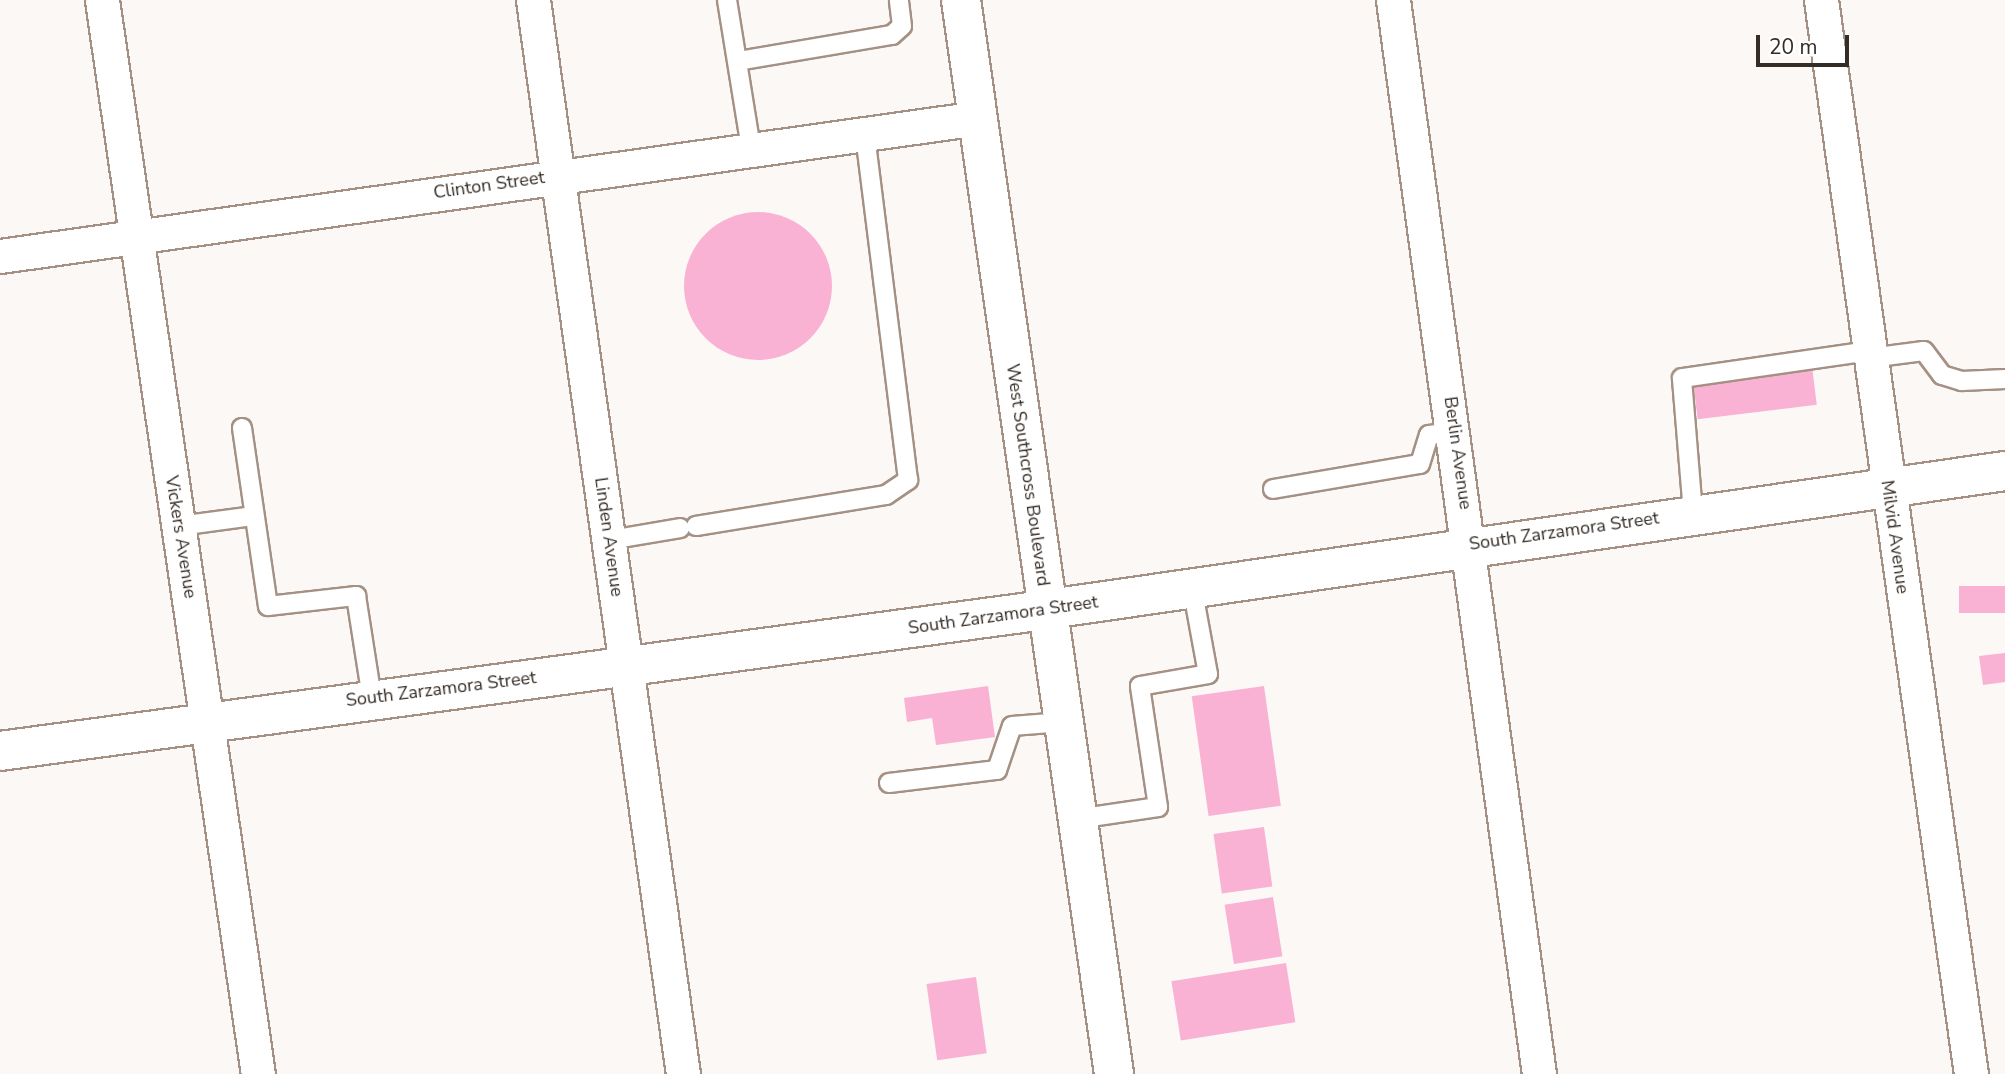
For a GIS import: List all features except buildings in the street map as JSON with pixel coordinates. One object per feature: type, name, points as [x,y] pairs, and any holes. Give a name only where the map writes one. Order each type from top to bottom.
[{"type":"main road","name":"West Southcross Boulevard","points":[[961,0],[1114,1074]]},
{"type":"main road","name":"South Zarzamora Street","points":[[0,751],[372,698],[1046,610],[1471,543],[2005,471]]},
{"type":"street","name":"Vickers Avenue","points":[[102,0],[134,235],[209,721],[258,1074]]},
{"type":"street","name":"Linden Avenue","points":[[533,0],[683,1074]]},
{"type":"street","name":"Berlin Avenue","points":[[1393,0],[1471,543],[1539,1074]]},
{"type":"street","name":"Milvid Avenue","points":[[1821,0],[1971,1074]]},
{"type":"street","name":"Clinton Street","points":[[0,256],[978,118]]},
{"type":"lane","points":[[727,0],[751,148]]},
{"type":"lane","points":[[738,61],[892,35],[902,26],[899,0]]},
{"type":"lane","points":[[610,540],[886,495],[908,480],[865,133]]},
{"type":"lane","points":[[1693,513],[1682,378],[1825,358],[1924,351],[1952,378],[2005,379]]},
{"type":"lane","points":[[242,428],[268,606],[356,596],[372,698]]},
{"type":"lane","points":[[1273,489],[1420,464],[1429,435],[1454,432]]},
{"type":"lane","points":[[179,526],[254,516]]},
{"type":"lane","points":[[1077,819],[1158,807],[1140,686],[1208,674],[1192,587]]},
{"type":"lane","points":[[890,783],[997,770],[1012,726],[1063,722]]}]
